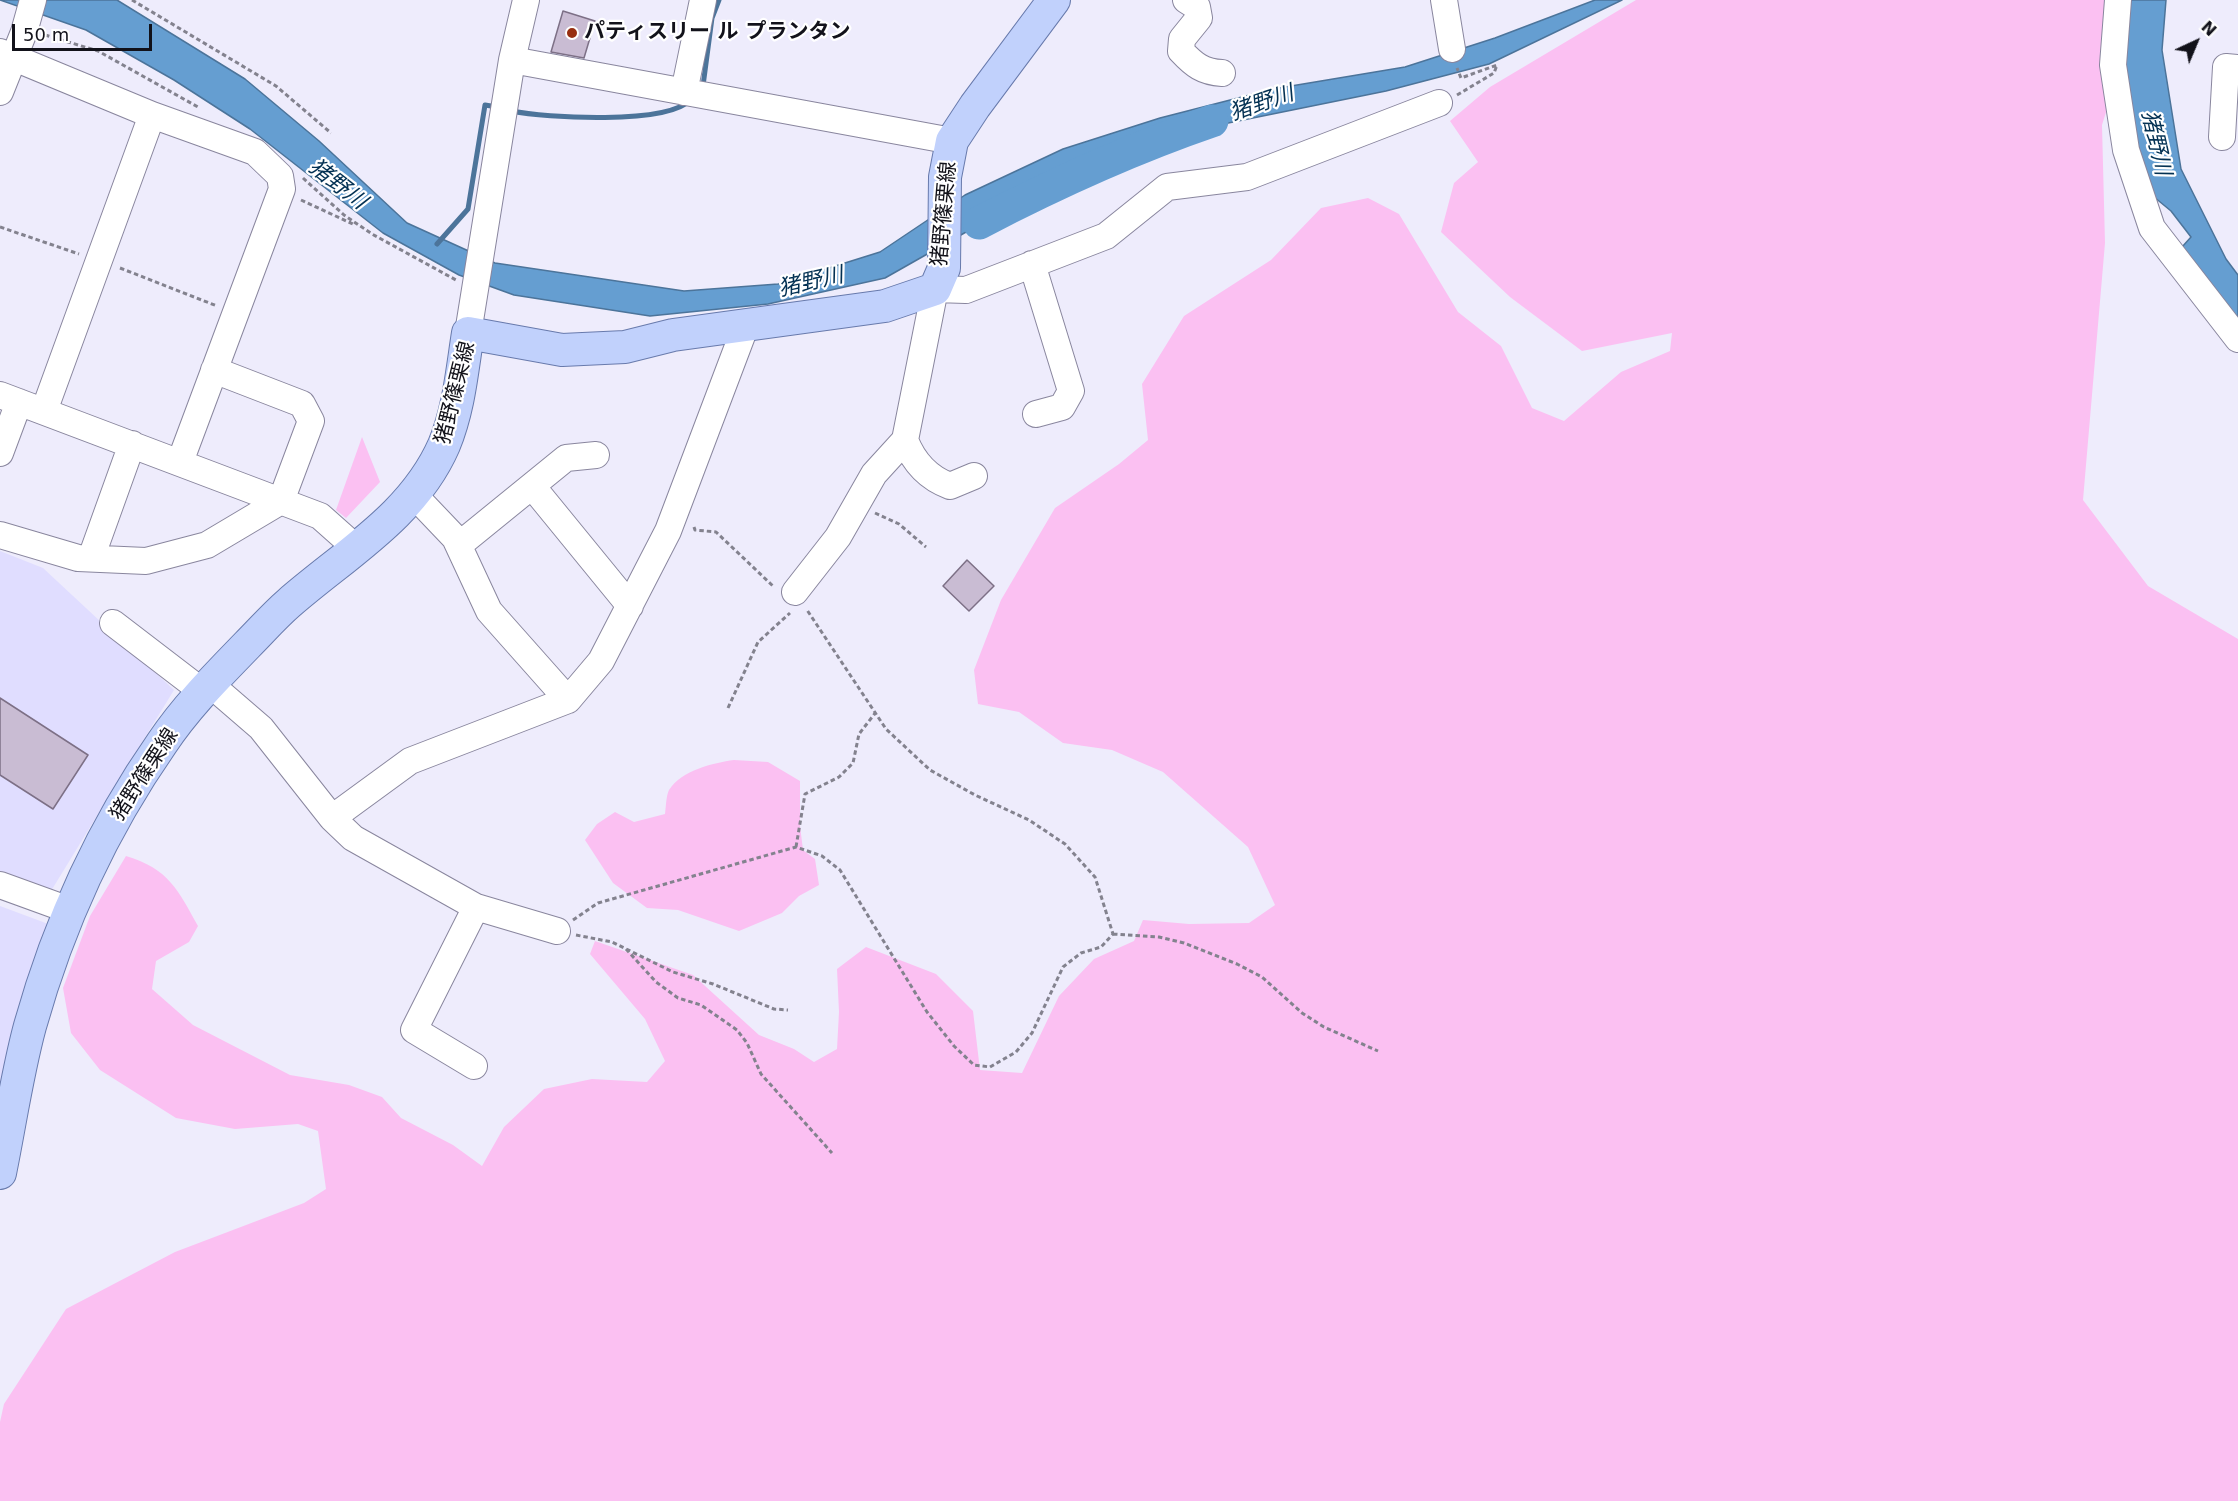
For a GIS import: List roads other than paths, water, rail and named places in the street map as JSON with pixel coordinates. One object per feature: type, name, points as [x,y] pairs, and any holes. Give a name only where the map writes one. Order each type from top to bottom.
[{"type":"main road","name":"猪野篠栗線","points":[[0,1173],[30,1028],[69,910],[133,788],[163,742],[206,688],[287,604],[387,524],[414,495],[431,470],[451,426],[458,402],[468,333],[562,350],[625,347],[673,335],[885,306],[939,278],[945,177],[952,141],[975,106],[1054,0]]},
{"type":"street","points":[[0,92],[6,55],[24,32],[33,0]]},
{"type":"street","points":[[468,333],[512,60],[526,0]]},
{"type":"street","points":[[684,92],[703,0]]},
{"type":"street","points":[[1186,0],[1197,7],[1199,18],[1182,39],[1181,51],[1201,69],[1222,73]]},
{"type":"street","points":[[1444,0],[1452,49]]},
{"type":"street","points":[[2118,0],[2113,65],[2126,150],[2152,228],[2238,339]]},
{"type":"street","points":[[6,55],[152,115],[255,152],[280,176],[282,188],[180,462]]},
{"type":"street","points":[[512,60],[952,141]]},
{"type":"street","points":[[2222,137],[2226,68],[2238,68]]},
{"type":"street","points":[[795,592],[838,537],[874,474],[905,440],[939,278],[966,290],[1106,236],[1167,187],[1246,177],[1439,103]]},
{"type":"street","points":[[44,411],[152,115]]},
{"type":"street","points":[[1032,264],[1071,390],[1062,407],[1036,414]]},
{"type":"street","points":[[332,818],[410,761],[568,700],[601,661],[680,502],[746,325]]},
{"type":"street","points":[[0,535],[78,558],[146,561],[207,545],[281,501],[311,421],[302,404],[214,370]]},
{"type":"street","points":[[0,453],[9,399],[320,516],[356,548]]},
{"type":"street","points":[[905,440],[910,454],[935,480],[951,486],[974,476]]},
{"type":"street","points":[[91,558],[132,444]]},
{"type":"street","points":[[459,544],[566,458],[596,455]]},
{"type":"street","points":[[532,486],[630,606]]},
{"type":"street","points":[[414,495],[459,544],[489,611],[568,700]]},
{"type":"street","points":[[113,624],[261,728],[332,818],[353,838],[476,907],[557,931]]},
{"type":"street","points":[[0,885],[69,910]]},
{"type":"street","points":[[474,1066],[414,1030],[476,907]]},
{"type":"water","points":[[0,0],[117,0],[245,79],[319,141],[407,223],[495,263],[684,291],[778,284],[880,252],[965,195],[1063,149],[1160,118],[1273,89],[1405,67],[1495,38],[1595,0],[1622,0],[1489,64],[1386,91],[1174,134],[1019,202],[885,278],[768,304],[650,316],[514,295],[459,275],[383,233],[250,129],[174,80],[86,30]]},
{"type":"water","points":[[2126,0],[2166,0],[2162,50],[2181,169],[2226,259],[2238,275],[2238,320],[2182,247],[2191,237],[2171,211],[2148,192],[2134,149],[2125,80]]},
{"type":"waterway","points":[[700,88],[703,86],[712,18],[719,0]]},
{"type":"waterway","points":[[512,111],[550,116],[605,118],[657,113],[677,108],[690,100]]},
{"type":"waterway","points":[[437,244],[468,209],[485,105],[497,107]]},
{"type":"waterway","name":"猪野川","points":[[979,223],[1094,168],[1212,121]]},
{"type":"place","name":"パティスリー ル プランタン","points":[[572,33]]}]
